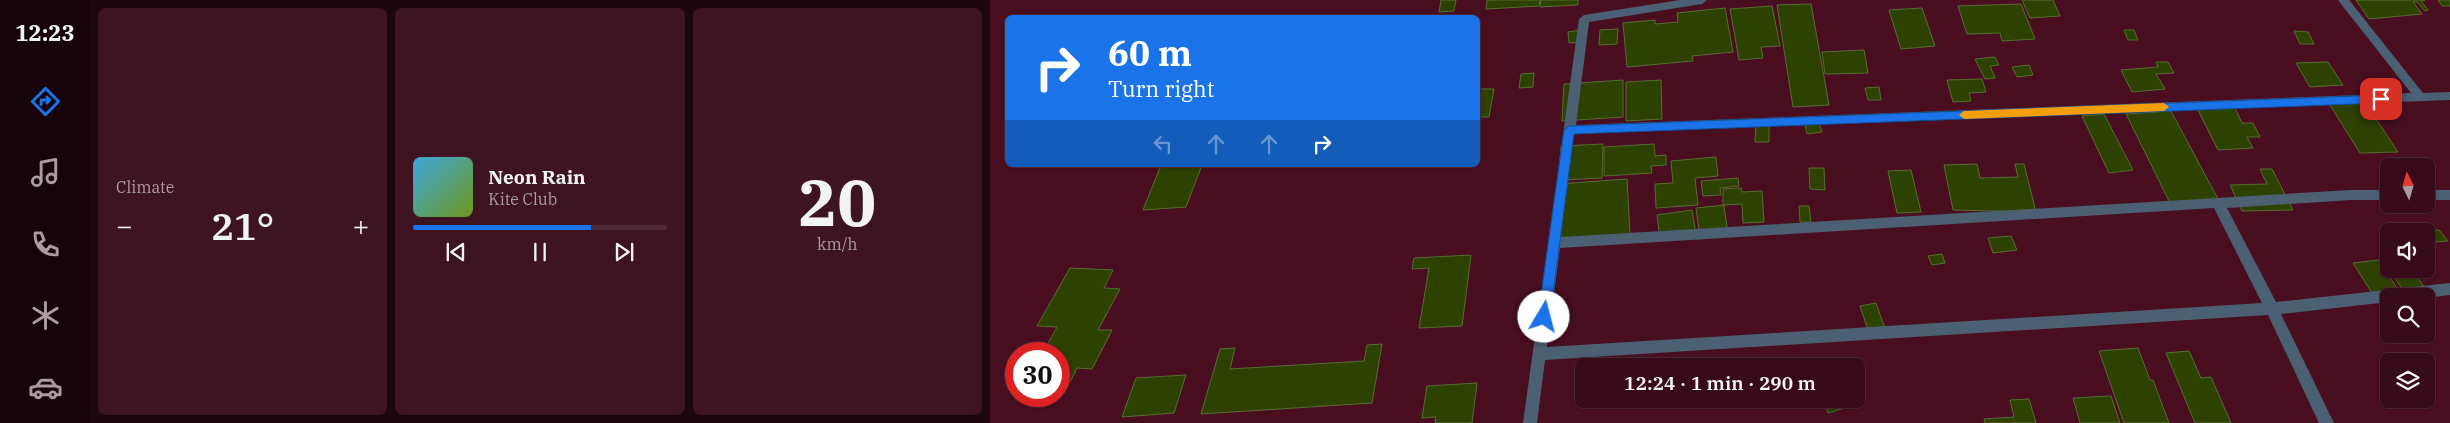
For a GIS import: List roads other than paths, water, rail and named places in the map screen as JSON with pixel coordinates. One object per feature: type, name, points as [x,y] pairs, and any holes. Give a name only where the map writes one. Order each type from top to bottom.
[{"type":"street","points":[[1530,423],[1584,18],[1702,0]]},
{"type":"street","points":[[2343,0],[2420,97]]},
{"type":"street","points":[[1569,130],[2450,96]]},
{"type":"street","points":[[1554,243],[2218,203],[2380,195]]},
{"type":"street","points":[[2435,195],[2450,195]]},
{"type":"street","points":[[2218,203],[2327,423]]},
{"type":"street","points":[[1539,354],[2272,309],[2450,289]]}]
